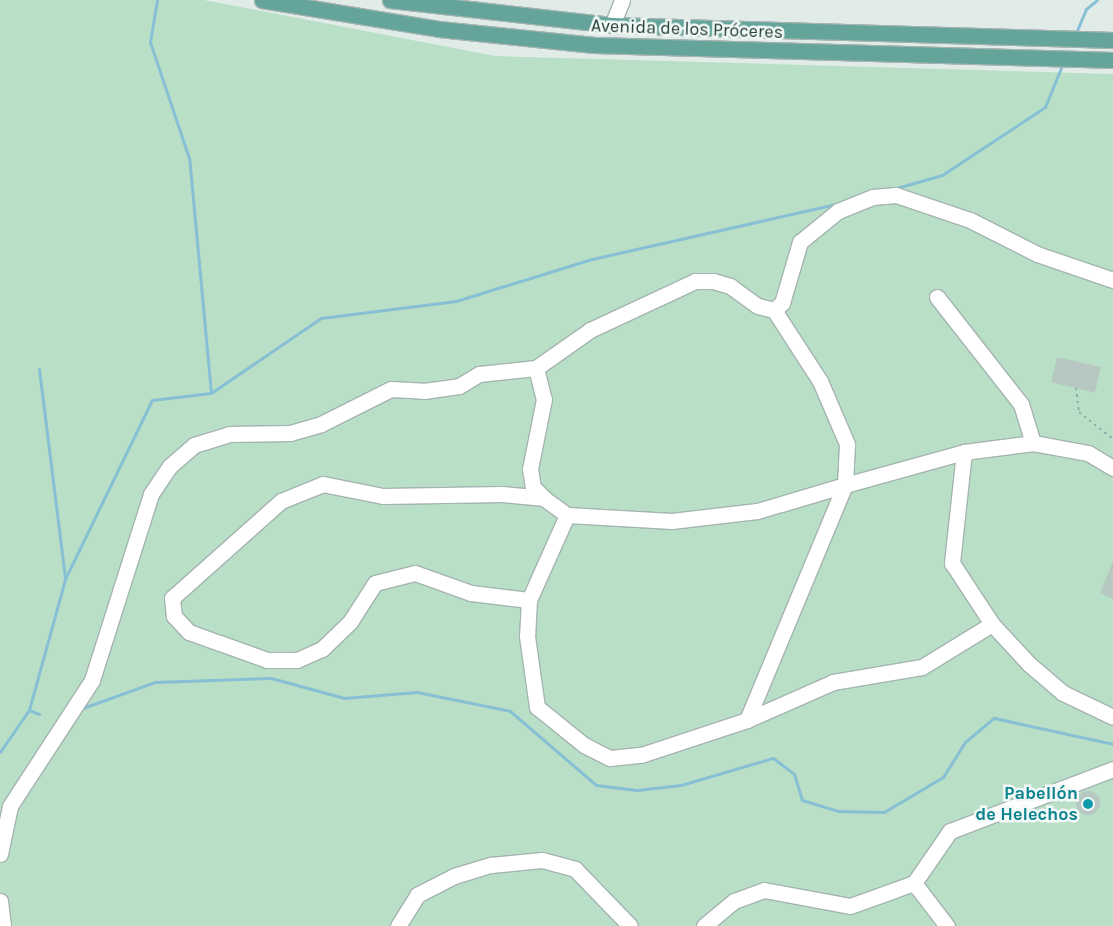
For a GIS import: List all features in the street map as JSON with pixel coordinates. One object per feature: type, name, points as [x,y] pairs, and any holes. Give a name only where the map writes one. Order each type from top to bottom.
[{"type":"main road","name":"Avenida de los Próceres","points":[[262,0],[448,30],[594,45],[1023,59],[1113,60]]},
{"type":"main road","name":"Avenida de los Próceres","points":[[390,0],[612,25],[1023,35],[1113,40]]},
{"type":"street","points":[[612,25],[622,0]]},
{"type":"street","points":[[774,310],[782,303],[800,242],[838,211],[873,197],[896,195],[961,217],[1037,254],[1113,280]]},
{"type":"street","points":[[0,854],[10,806],[92,680],[114,618],[135,536],[151,494],[170,466],[194,445],[230,434],[298,430],[392,389],[441,389],[459,386],[479,374],[536,368],[590,330],[695,281],[730,286],[758,306],[774,310],[820,381],[848,444],[845,485],[747,720]]},
{"type":"street","points":[[937,297],[1020,404],[1034,443]]},
{"type":"street","points":[[536,368],[544,399],[530,469],[533,487],[567,515],[672,521],[757,511],[964,452],[1034,443],[1088,453],[1113,468]]},
{"type":"street","points":[[964,452],[952,563],[992,624],[1062,693],[1113,717]]},
{"type":"street","points":[[528,600],[471,593],[415,573],[375,583],[350,622],[322,648],[297,660],[267,660],[189,632],[174,616],[172,598],[280,501],[323,484],[383,496],[502,494],[544,498]]},
{"type":"street","points":[[567,515],[528,600],[528,636],[537,707],[584,745],[610,758],[641,755],[747,720],[833,682],[922,667],[992,624]]},
{"type":"street","points":[[704,926],[734,901],[764,890],[850,906],[914,883],[950,832],[1113,769]]},
{"type":"street","points":[[398,926],[417,895],[454,876],[491,865],[542,860],[575,869],[630,926]]},
{"type":"street","points":[[914,883],[947,926]]},
{"type":"street","points":[[0,901],[3,926]]},
{"type":"path","points":[[1076,388],[1079,412],[1113,439]]},
{"type":"green space","points":[[0,0],[204,0],[495,56],[1113,74],[1113,926],[0,926]]},
{"type":"building","points":[[1057,357],[1101,367],[1095,392],[1051,382]]},
{"type":"building","points":[[1113,562],[1113,599],[1100,593]]},
{"type":"building","name":"Pabellón de Helechos","points":[[1088,791],[1093,792],[1099,798],[1099,808],[1093,814],[1088,815],[1083,814],[1077,808],[1076,803],[1077,798],[1083,792]]},
{"type":"waterway","points":[[0,752],[29,710],[65,579],[152,400],[211,393],[189,158],[150,42],[157,0]]},
{"type":"waterway","points":[[1075,35],[1086,9],[1097,0]]},
{"type":"waterway","points":[[893,189],[942,175],[1045,107],[1063,63]]},
{"type":"waterway","points":[[211,393],[321,318],[456,301],[592,259],[837,204]]},
{"type":"waterway","points":[[39,369],[65,579]]},
{"type":"waterway","points":[[80,709],[155,682],[271,678],[344,698],[417,692],[510,711],[596,785],[637,790],[681,785],[773,758],[794,774],[802,800],[839,811],[884,812],[943,777],[965,742],[994,718],[1113,744]]},
{"type":"waterway","points":[[29,710],[39,714]]},
{"type":"place","name":"Pabellón de Helechos","points":[[1088,804]]}]
